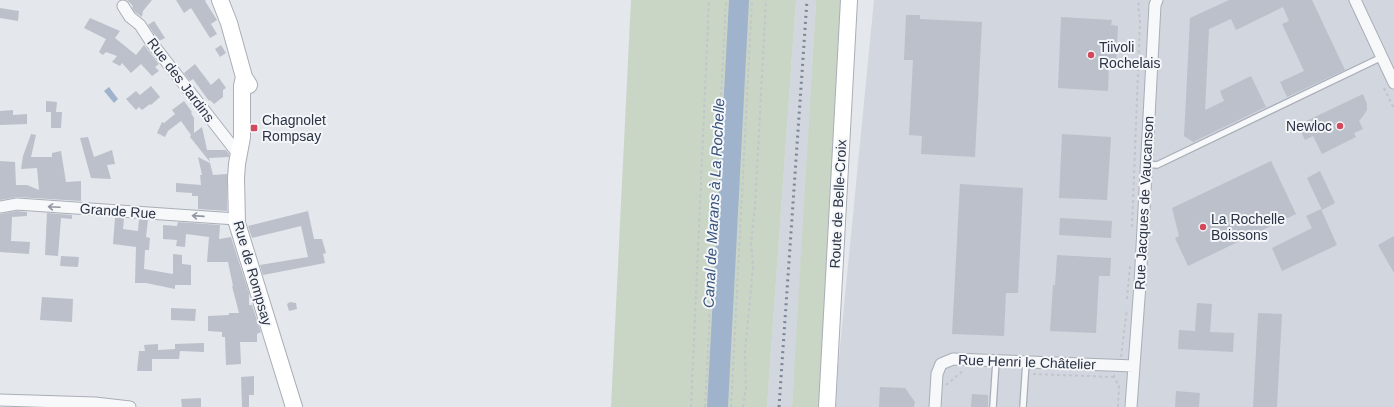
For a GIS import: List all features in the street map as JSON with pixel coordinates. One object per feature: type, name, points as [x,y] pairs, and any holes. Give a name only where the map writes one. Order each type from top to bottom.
[{"type":"street","name":"Rue de Rompsay","points":[[220,0],[229,23],[244,77],[249,86],[249,120],[242,137],[236,178],[236,219],[294,407]]},
{"type":"street","name":"Route de Belle-Croix","points":[[827,407],[849,0]]},
{"type":"street","name":"Rue Jacques de Vaucanson","points":[[1131,407],[1140,284],[1155,5],[1157,0]]},
{"type":"street","points":[[1355,0],[1394,83]]},
{"type":"street","name":"Rue des Jardins","points":[[124,6],[130,17],[140,25],[151,42],[239,155]]},
{"type":"street","name":"Grande Rue","points":[[0,207],[17,204],[236,219]]},
{"type":"street","name":"Rue Henri le Châtelier","points":[[935,407],[937,374],[941,364],[953,360],[1134,366]]},
{"type":"street","points":[[0,400],[95,403],[130,407]]},
{"type":"lane","points":[[1146,164],[1157,165],[1382,57]]},
{"type":"lane","points":[[993,407],[996,361]]},
{"type":"lane","points":[[1023,407],[1026,362]]},
{"type":"path","points":[[691,407],[709,0]]},
{"type":"path","points":[[705,407],[726,0]]},
{"type":"path","points":[[731,407],[752,0]]},
{"type":"path","points":[[743,407],[746,388],[745,352],[749,320],[750,286],[753,267],[751,243],[755,208],[766,0]]},
{"type":"path","points":[[1131,234],[1140,22],[1138,5],[1141,0]]},
{"type":"path","points":[[1127,300],[1130,263]]},
{"type":"path","points":[[1118,407],[1118,386],[1114,377],[1116,366],[1122,356],[1127,307]]},
{"type":"shaded area","points":[[796,0],[816,0],[792,407],[767,407]]},
{"type":"shaded area","points":[[874,0],[1394,0],[1394,407],[836,407],[838,368]]},
{"type":"green space","points":[[631,0],[796,0],[767,407],[611,407]]},
{"type":"green space","points":[[816,0],[844,0],[819,407],[792,407]]},
{"type":"water","points":[[729,0],[749,0],[728,407],[707,407]]},
{"type":"water","points":[[109,87],[118,99],[114,103],[104,91]]},
{"type":"building","points":[[127,0],[152,0],[143,11],[142,17],[135,12],[132,8],[133,6]]},
{"type":"building","points":[[176,0],[206,0],[205,1],[217,20],[211,24],[217,34],[210,38],[191,8],[184,13]]},
{"type":"building","points":[[1229,0],[1312,0],[1345,70],[1287,97],[1280,82],[1304,71],[1282,24],[1289,21],[1283,7],[1236,30],[1231,19],[1209,29],[1205,110],[1224,101],[1220,91],[1251,76],[1266,107],[1193,142],[1184,136],[1190,18]]},
{"type":"building","points":[[0,8],[19,11],[18,21],[0,18]]},
{"type":"building","points":[[906,15],[920,15],[920,19],[982,22],[975,157],[921,154],[922,136],[909,135],[913,60],[904,60]]},
{"type":"building","points":[[1061,17],[1112,20],[1111,25],[1118,26],[1116,65],[1109,64],[1108,91],[1058,88]]},
{"type":"building","points":[[90,18],[120,31],[115,38],[136,55],[144,45],[159,64],[155,67],[159,71],[152,76],[141,64],[131,73],[122,63],[120,66],[112,62],[117,56],[106,52],[103,55],[99,52],[106,39],[84,28]]},
{"type":"building","points":[[154,21],[165,38],[159,41],[148,25]]},
{"type":"building","points":[[221,45],[226,53],[220,57],[215,49]]},
{"type":"building","points":[[195,64],[211,85],[219,78],[226,88],[223,90],[223,97],[214,104],[210,100],[209,101],[193,79],[190,81],[184,73]]},
{"type":"building","points":[[151,86],[160,97],[151,105],[150,104],[142,110],[139,107],[136,110],[126,99],[136,91],[140,95]]},
{"type":"building","points":[[1363,94],[1367,104],[1367,110],[1359,121],[1363,129],[1354,133],[1356,137],[1322,154],[1313,136],[1305,140],[1298,125]]},
{"type":"building","points":[[46,101],[57,102],[56,112],[62,112],[61,128],[51,128],[51,112],[46,112]]},
{"type":"building","points":[[184,101],[192,112],[191,113],[194,118],[194,133],[202,127],[207,150],[226,150],[229,157],[209,158],[210,162],[190,137],[191,135],[181,121],[168,131],[165,137],[157,133],[162,122],[164,123],[175,114],[172,110]]},
{"type":"building","points":[[13,110],[13,115],[27,114],[27,124],[0,125],[0,111]]},
{"type":"building","points":[[31,134],[36,135],[31,157],[52,157],[52,153],[61,151],[66,182],[81,181],[81,201],[17,197],[0,200],[0,161],[15,162],[16,185],[27,185],[39,190],[37,168],[21,169],[23,156]]},
{"type":"building","points":[[1062,134],[1111,137],[1107,200],[1059,198]]},
{"type":"building","points":[[88,137],[94,157],[112,150],[115,164],[107,165],[111,179],[91,178],[80,138]]},
{"type":"building","points":[[198,157],[210,163],[213,175],[227,174],[227,211],[198,209],[198,196],[192,196],[192,193],[176,192],[176,183],[201,185],[200,175],[202,175]]},
{"type":"building","points":[[1271,161],[1296,214],[1188,266],[1175,238],[1179,236],[1172,208]]},
{"type":"building","points":[[1320,171],[1335,203],[1322,210],[1307,178]]},
{"type":"building","points":[[960,184],[1023,188],[1018,293],[1006,293],[1004,336],[952,334]]},
{"type":"building","points":[[1321,209],[1337,245],[1282,271],[1272,248],[1312,228],[1306,216]]},
{"type":"building","points":[[17,211],[27,212],[27,216],[12,217],[11,241],[30,242],[29,254],[0,252],[0,214]]},
{"type":"building","points":[[308,211],[314,239],[322,239],[326,253],[323,254],[325,263],[263,275],[260,265],[308,257],[301,226],[252,238],[248,226]]},
{"type":"building","points":[[47,213],[72,215],[72,219],[61,218],[58,256],[45,255]]},
{"type":"building","points":[[115,218],[124,218],[123,229],[138,231],[139,219],[148,220],[146,237],[150,238],[149,250],[145,250],[144,269],[173,274],[173,254],[182,255],[182,264],[191,265],[191,285],[175,285],[175,289],[146,283],[135,283],[136,247],[113,244]]},
{"type":"building","points":[[1060,218],[1112,221],[1111,238],[1059,235]]},
{"type":"building","points":[[178,222],[220,225],[219,239],[231,237],[249,293],[249,305],[252,305],[261,332],[257,334],[257,342],[240,342],[241,364],[226,365],[225,337],[222,337],[222,332],[208,331],[208,316],[239,313],[228,262],[207,262],[209,237],[186,234],[185,247],[176,246],[177,240],[163,239],[163,225],[177,226]]},
{"type":"building","points":[[1394,236],[1394,273],[1378,245]]},
{"type":"building","points":[[1057,255],[1111,258],[1110,276],[1099,276],[1096,333],[1050,331],[1053,285],[1055,285]]},
{"type":"building","points":[[61,256],[79,257],[78,267],[60,266]]},
{"type":"building","points":[[42,297],[73,299],[72,322],[40,320]]},
{"type":"building","points":[[290,302],[296,303],[297,309],[289,311],[287,304]]},
{"type":"building","points":[[1197,303],[1212,304],[1210,332],[1234,333],[1233,352],[1178,349],[1179,330],[1195,331]]},
{"type":"building","points":[[171,308],[196,309],[195,321],[171,320]]},
{"type":"building","points":[[1258,313],[1282,314],[1277,407],[1253,407]]},
{"type":"building","points":[[204,343],[204,352],[180,351],[179,359],[152,359],[152,371],[137,371],[139,351],[145,351],[144,345],[158,344],[158,350],[175,349],[175,344]]},
{"type":"building","points":[[254,376],[254,395],[249,395],[249,407],[242,407],[241,377]]},
{"type":"building","points":[[880,387],[905,388],[915,402],[914,407],[879,407]]},
{"type":"building","points":[[1176,391],[1200,393],[1199,407],[1175,407]]},
{"type":"building","points":[[972,394],[988,395],[988,407],[971,407]]},
{"type":"building","points":[[201,398],[201,407],[182,407],[181,399]]},
{"type":"railway","points":[[779,407],[807,0]]},
{"type":"place","name":"Tiivoli Rochelais","points":[[1091,55]]},
{"type":"place","name":"Newloc","points":[[1340,126]]},
{"type":"place","name":"Chagnolet Rompsay","points":[[254,128]]},
{"type":"place","name":"La Rochelle Boissons","points":[[1203,227]]},
{"type":"water label","name":"Canal de Marans à La Rochelle","points":[[714,203]]}]
